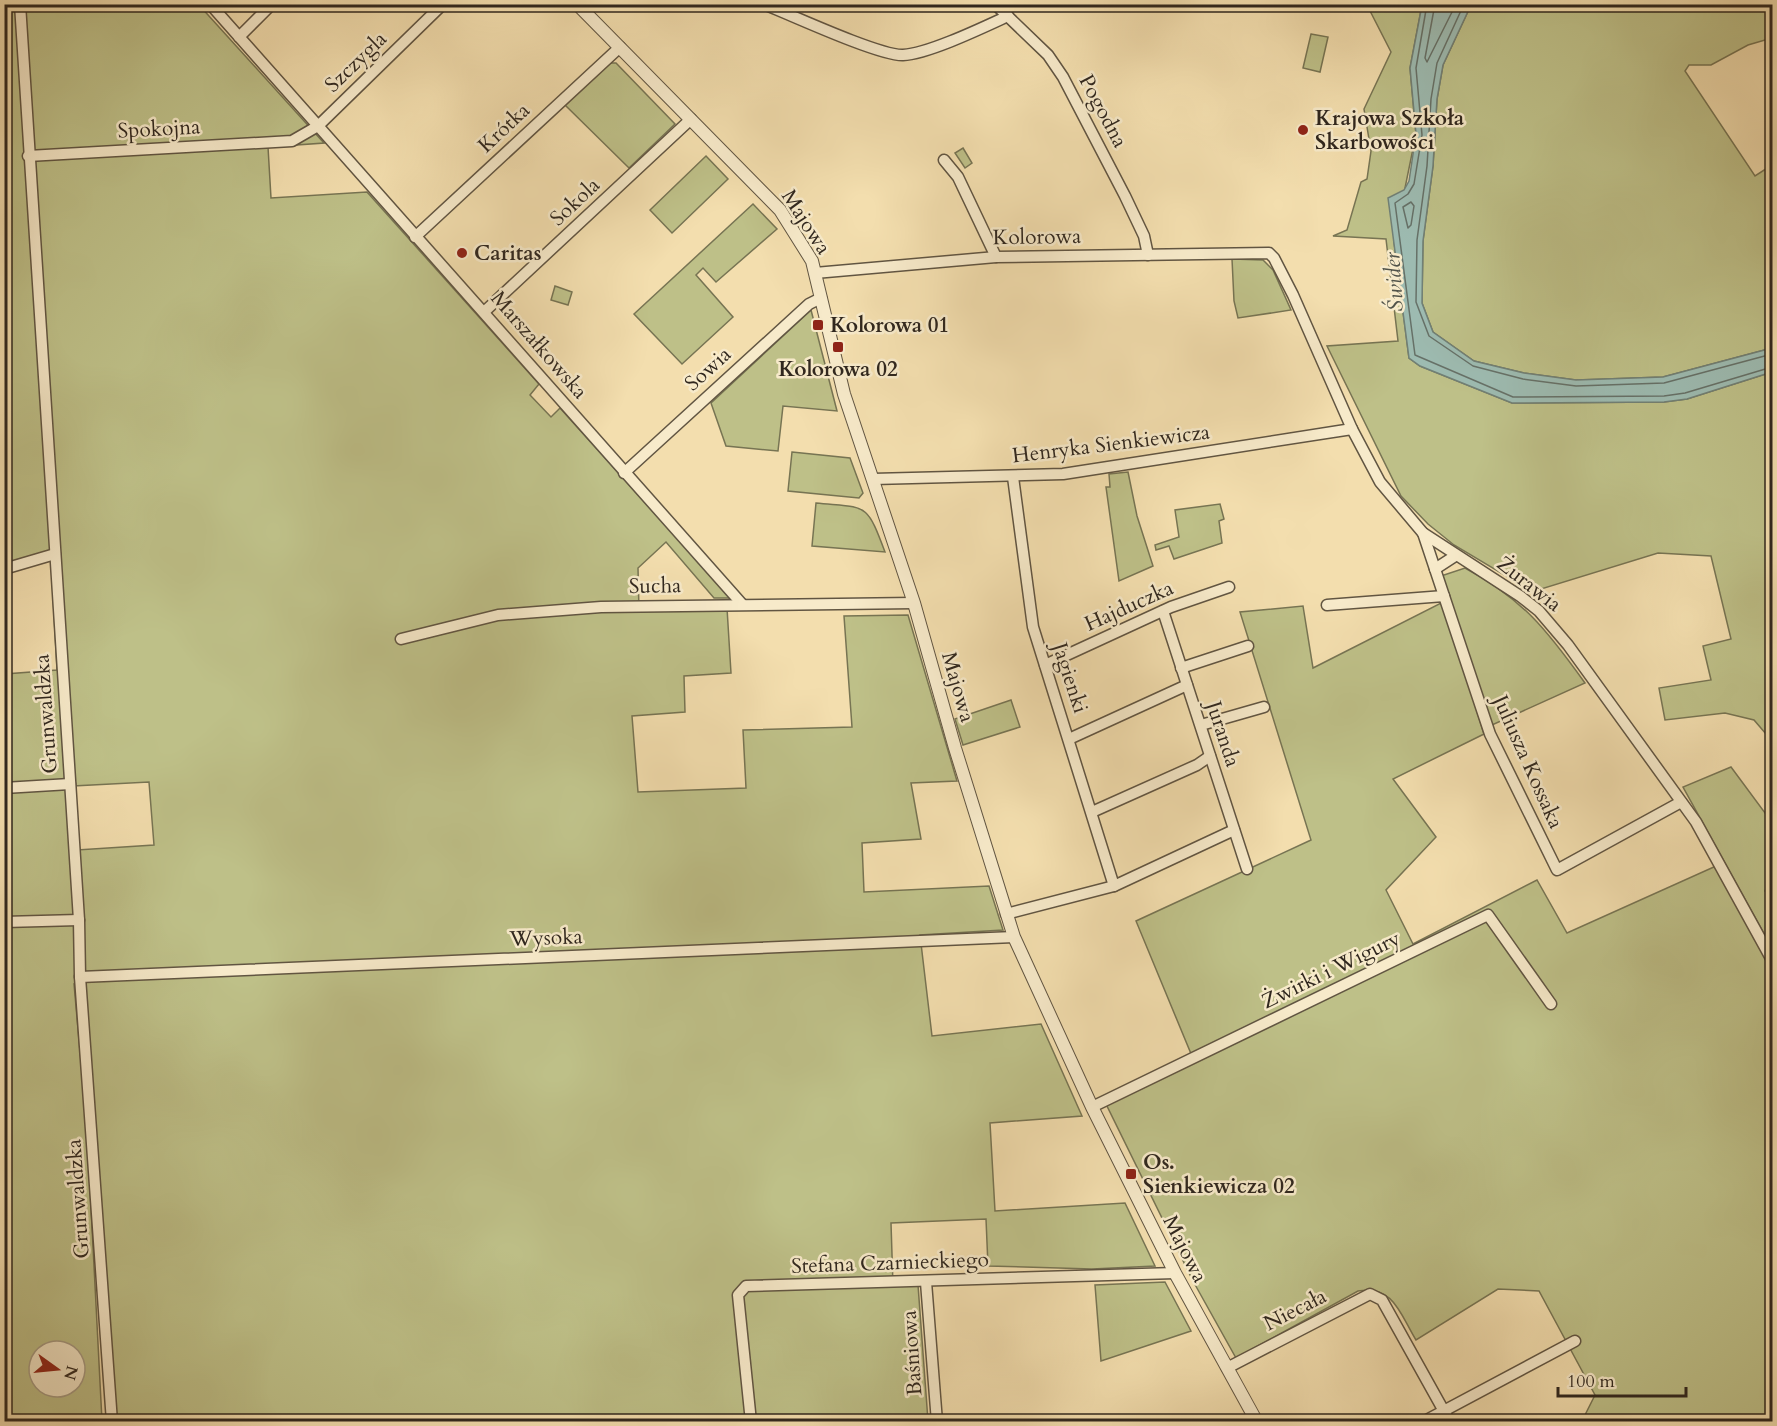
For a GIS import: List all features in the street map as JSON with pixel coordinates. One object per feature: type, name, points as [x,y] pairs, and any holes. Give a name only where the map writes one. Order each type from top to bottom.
[{"type":"street","name":"Grunwaldzka","points":[[20,4],[79,920],[80,976],[112,1422]]},
{"type":"street","name":"Marszałkowska","points":[[210,4],[742,604]]},
{"type":"street","points":[[239,37],[272,4]]},
{"type":"street","name":"Szczygla","points":[[292,141],[318,126],[443,4]]},
{"type":"street","name":"Majowa","points":[[577,4],[780,210],[805,248],[816,273],[844,394],[914,603],[955,748],[1014,937],[1092,1107],[1175,1273],[1256,1421]]},
{"type":"street","points":[[764,4],[878,49],[903,55],[969,33],[1008,16]]},
{"type":"street","name":"Pogodna","points":[[994,4],[1048,55],[1063,77],[1125,196],[1144,236],[1148,255]]},
{"type":"street","name":"Krótka","points":[[415,237],[620,47]]},
{"type":"street","name":"Sokola","points":[[484,312],[691,119]]},
{"type":"street","name":"Spokojna","points":[[28,156],[292,141]]},
{"type":"street","points":[[944,160],[958,177],[996,257]]},
{"type":"street","name":"Kolorowa","points":[[816,273],[996,257],[1260,252]]},
{"type":"street","name":"Żurawia","points":[[1260,252],[1269,253],[1280,268],[1352,429],[1380,482],[1423,533],[1455,556],[1494,578],[1539,611],[1568,645],[1696,822],[1773,960]]},
{"type":"street","name":"Sowia","points":[[624,473],[809,304],[821,298]]},
{"type":"street","name":"Henryka Sienkiewicza","points":[[873,479],[1064,474],[1154,462],[1352,429]]},
{"type":"street","name":"Jagienki","points":[[1013,477],[1033,627],[1114,886]]},
{"type":"street","name":"Juliusza Kossaka","points":[[1423,533],[1490,734],[1557,870],[1681,802]]},
{"type":"street","points":[[4,569],[55,554]]},
{"type":"street","points":[[1435,569],[1455,556]]},
{"type":"street","name":"Hajduczka","points":[[1045,665],[1162,611],[1229,587]]},
{"type":"street","points":[[1327,605],[1444,596]]},
{"type":"street","name":"Sucha","points":[[400,639],[498,615],[601,607],[914,603]]},
{"type":"street","name":"Juranda","points":[[1162,611],[1248,869]]},
{"type":"street","points":[[1181,668],[1248,646]]},
{"type":"street","points":[[1069,739],[1187,685]]},
{"type":"street","points":[[1201,725],[1264,707]]},
{"type":"street","points":[[1092,812],[1197,765],[1210,756]]},
{"type":"street","points":[[4,788],[70,784]]},
{"type":"street","points":[[1006,914],[1114,886],[1234,830]]},
{"type":"street","name":"Żwirki i Wigury","points":[[1092,1107],[1488,915],[1551,1004]]},
{"type":"street","points":[[4,922],[79,920]]},
{"type":"street","name":"Wysoka","points":[[80,976],[1014,937]]},
{"type":"street","name":"Stefana Czarnieckiego","points":[[751,1422],[738,1295],[746,1286],[1175,1273]]},
{"type":"street","name":"Baśniowa","points":[[926,1282],[937,1422]]},
{"type":"street","name":"Niecała","points":[[1227,1368],[1370,1294],[1382,1300],[1444,1410]]},
{"type":"street","points":[[1424,1422],[1575,1341]]},
{"type":"street","points":[[1444,1410],[1450,1422]]},
{"type":"green space","points":[[1726,4],[1728,7],[1732,5],[1772,5],[1772,38],[1748,45],[1711,65],[1689,65],[1685,71],[1755,176],[1772,165],[1772,348],[1663,377],[1576,380],[1524,373],[1474,361],[1433,332],[1422,303],[1423,241],[1433,166],[1437,99],[1443,65],[1471,5]]},
{"type":"green space","points":[[4,5],[199,5],[324,143],[268,147],[271,198],[367,192],[539,384],[530,395],[551,417],[560,408],[731,598],[714,598],[666,542],[638,568],[639,611],[727,608],[731,673],[684,676],[685,712],[632,716],[638,792],[746,788],[743,730],[852,727],[844,616],[908,615],[957,781],[911,783],[921,839],[862,843],[864,892],[989,886],[1003,930],[920,935],[932,1036],[1041,1024],[1082,1116],[990,1123],[995,1211],[1125,1203],[1155,1266],[1092,1269],[988,1266],[986,1219],[891,1223],[893,1286],[918,1285],[928,1421],[116,1421],[83,983],[74,984],[87,1130],[102,1421],[5,1421],[5,674],[57,670],[51,559],[5,573]],"holes":[[[149,782],[154,845],[77,850],[73,786]]]},
{"type":"green space","points":[[1367,5],[1422,5],[1410,68],[1416,134],[1394,242],[1409,358],[1420,366],[1512,403],[1664,402],[1687,399],[1772,372],[1772,741],[1754,720],[1725,713],[1665,720],[1659,688],[1711,680],[1703,646],[1731,639],[1711,556],[1658,553],[1525,594],[1513,580],[1454,545],[1428,524],[1401,496],[1327,346],[1398,341],[1386,239],[1333,236],[1347,230],[1361,182],[1367,179],[1371,151],[1364,109],[1391,52]]},
{"type":"green space","points":[[1311,34],[1328,37],[1320,72],[1303,68]]},
{"type":"green space","points":[[606,63],[616,63],[675,124],[629,168],[564,104]]},
{"type":"green space","points":[[963,148],[972,163],[965,168],[955,153]]},
{"type":"green space","points":[[706,156],[728,179],[672,233],[650,210]]},
{"type":"green space","points":[[753,204],[777,229],[716,282],[703,268],[696,275],[733,317],[682,364],[634,314]]},
{"type":"green space","points":[[1232,259],[1263,260],[1273,270],[1291,310],[1238,318],[1234,301]]},
{"type":"green space","points":[[555,286],[572,292],[568,305],[551,300]]},
{"type":"green space","points":[[811,310],[837,411],[783,406],[778,451],[726,446],[711,403]]},
{"type":"green space","points":[[792,452],[850,458],[863,493],[859,498],[788,491]]},
{"type":"green space","points":[[1128,472],[1137,516],[1153,566],[1119,581],[1106,487],[1110,487],[1109,474]]},
{"type":"green space","points":[[816,503],[855,507],[862,510],[873,524],[885,552],[812,546]]},
{"type":"green space","points":[[1220,504],[1224,519],[1219,521],[1222,543],[1174,559],[1169,546],[1156,550],[1155,545],[1179,537],[1175,510]]},
{"type":"green space","points":[[1465,568],[1503,592],[1532,617],[1546,631],[1585,683],[1492,725],[1441,576]]},
{"type":"green space","points":[[1443,602],[1484,734],[1393,779],[1436,837],[1386,890],[1413,944],[1537,880],[1567,933],[1716,866],[1772,969],[1772,1421],[1582,1421],[1595,1395],[1539,1291],[1498,1289],[1416,1340],[1400,1311],[1388,1297],[1370,1290],[1358,1291],[1236,1358],[1193,1281],[1106,1104],[1194,1061],[1136,921],[1311,840],[1240,612],[1303,606],[1313,668]]},
{"type":"green space","points":[[1011,700],[1020,727],[963,745],[955,719]]},
{"type":"green space","points":[[1731,767],[1765,813],[1772,807],[1772,873],[1765,891],[1772,897],[1772,948],[1683,787]]},
{"type":"green space","points":[[1165,1282],[1191,1331],[1101,1361],[1095,1285]]},
{"type":"water","points":[[1422,5],[1471,5],[1443,65],[1437,99],[1433,166],[1423,241],[1422,303],[1433,332],[1474,361],[1524,373],[1576,380],[1663,377],[1772,348],[1772,372],[1687,399],[1664,402],[1512,403],[1420,366],[1409,358],[1388,198],[1404,190],[1409,181],[1416,134],[1410,68]]},
{"type":"place","name":"Krajowa Szkoła Skarbowości","points":[[1303,130]]},
{"type":"place","name":"Caritas","points":[[462,253]]},
{"type":"place","name":"Kolorowa 01","points":[[818,325]]},
{"type":"place","name":"Kolorowa 02","points":[[838,347]]},
{"type":"place","name":"Os. Sienkiewicza 02","points":[[1131,1174]]},
{"type":"water label","name":"Świder","points":[[1394,282]]}]
